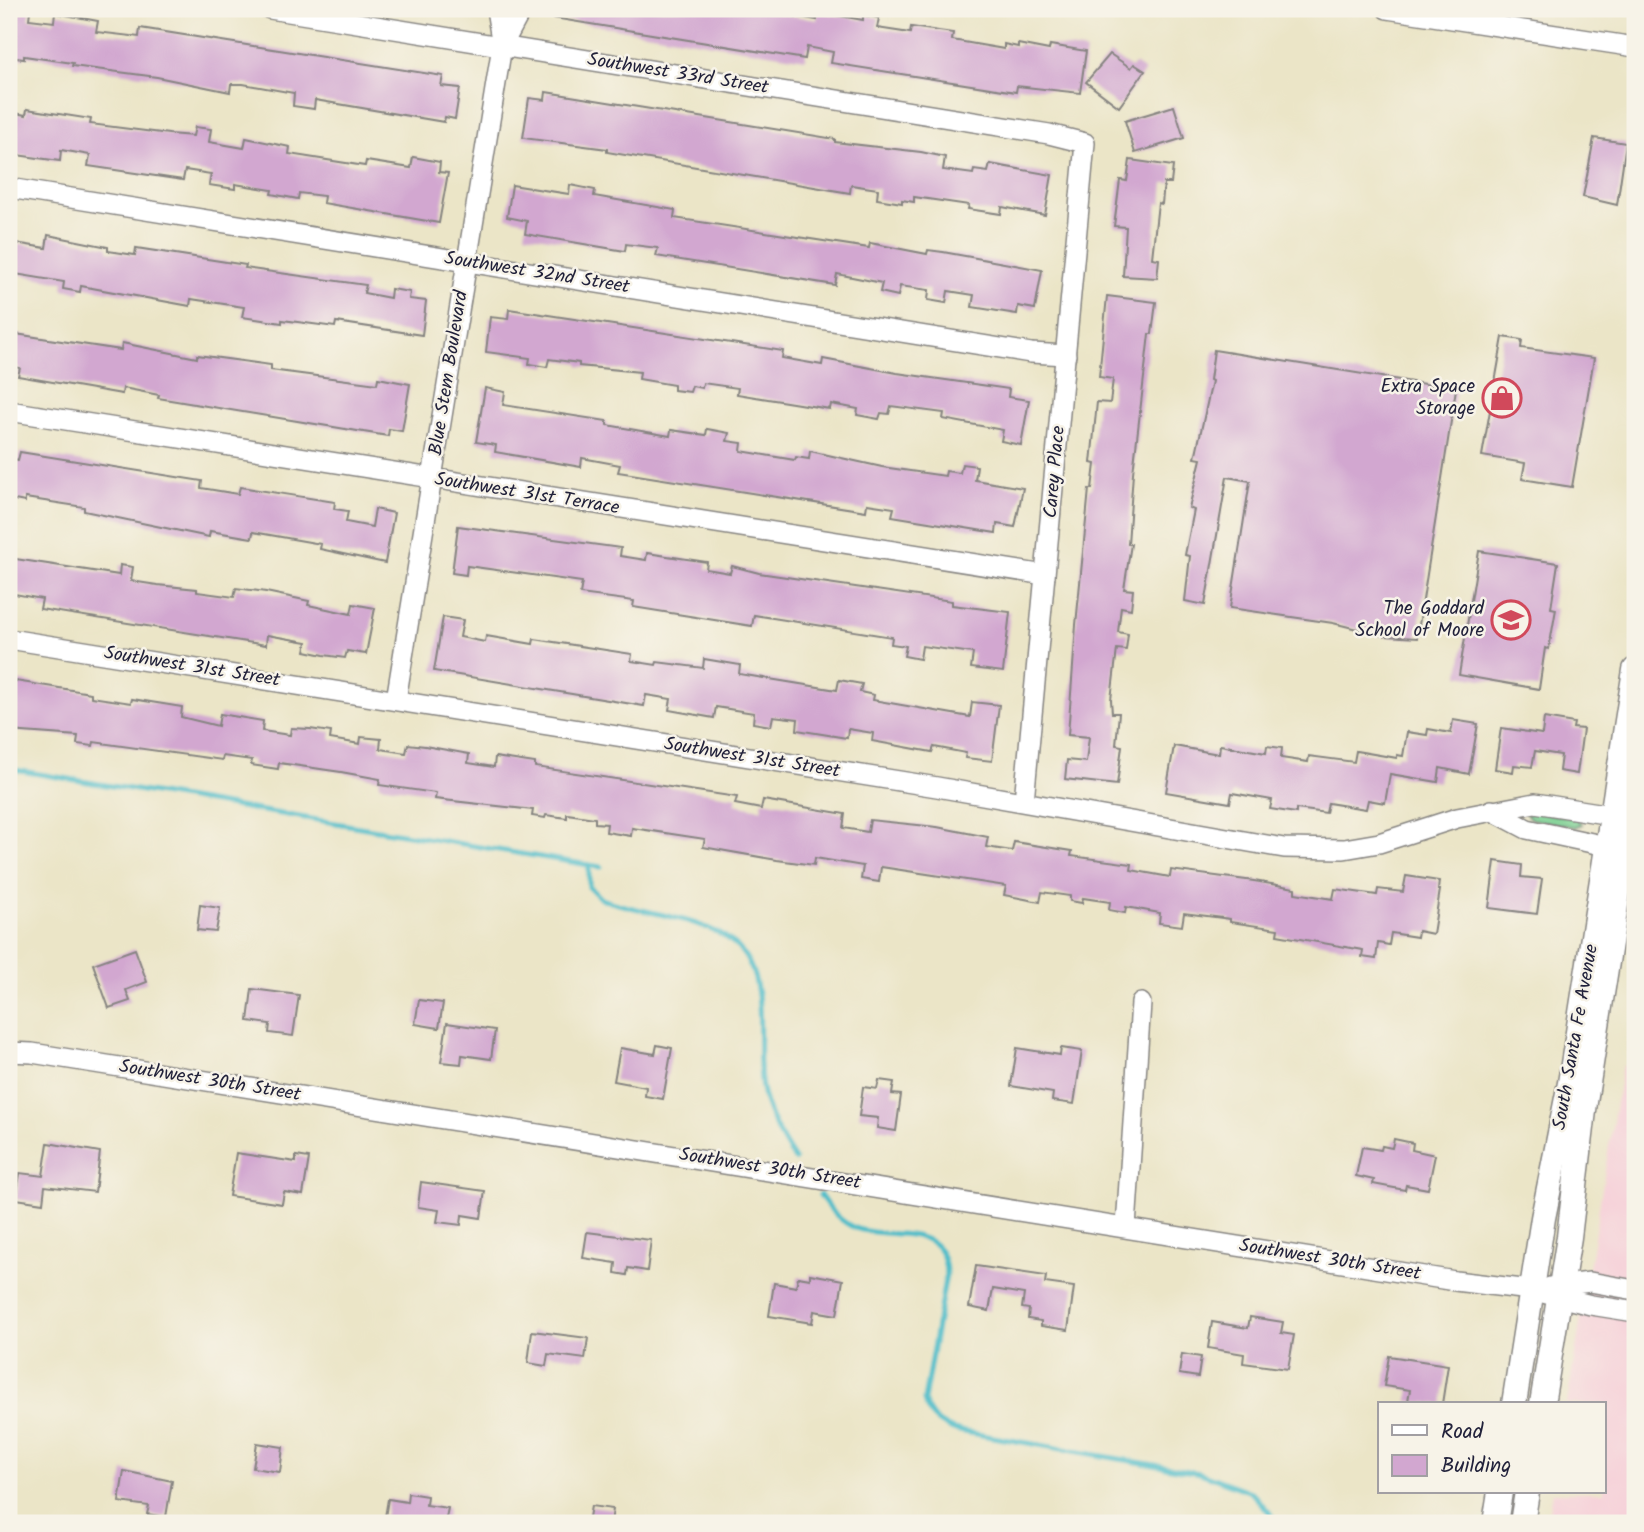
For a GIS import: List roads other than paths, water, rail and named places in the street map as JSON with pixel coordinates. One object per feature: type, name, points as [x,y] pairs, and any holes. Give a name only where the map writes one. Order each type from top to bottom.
[{"type":"main road","name":"South Santa Fe Avenue","points":[[1542,1402],[1622,850],[1635,670]]},
{"type":"main road","name":"South Santa Fe Avenue","points":[[1626,817],[1635,784]]},
{"type":"main road","name":"South Santa Fe Avenue","points":[[1514,1402],[1531,1290],[1570,1083],[1622,850]]},
{"type":"main road","points":[[1495,1523],[1500,1494]]},
{"type":"main road","points":[[1522,1523],[1527,1494]]},
{"type":"street","name":"Southwest 33rd Street","points":[[271,9],[1049,134],[1085,143]]},
{"type":"street","name":"Blue Stem Boulevard","points":[[397,700],[502,46],[496,9]]},
{"type":"street","name":"Blue Stem Boulevard","points":[[502,46],[519,9]]},
{"type":"street","points":[[1387,9],[1635,47]]},
{"type":"street","name":"Carey Place","points":[[1024,802],[1085,143]]},
{"type":"street","name":"Southwest 32nd Street","points":[[9,188],[466,263],[1031,352],[1066,355]]},
{"type":"street","name":"Southwest 31st Terrace","points":[[9,411],[1045,575]]},
{"type":"street","name":"Southwest 31st Street","points":[[9,639],[1024,802],[1213,837],[1305,850],[1343,849],[1379,843],[1491,810],[1535,803],[1626,817]]},
{"type":"street","points":[[1491,810],[1527,829],[1622,850]]},
{"type":"street","points":[[1126,1227],[1141,1003]]},
{"type":"street","name":"Southwest 30th Street","points":[[9,1052],[32,1053],[389,1109],[1455,1281],[1559,1291],[1635,1312]]},
{"type":"street","name":"Southwest 30th Street","points":[[1559,1291],[1590,1282],[1635,1290]]},
{"type":"waterway","points":[[9,769],[589,865]]},
{"type":"waterway","points":[[601,867],[589,865],[589,887],[601,899],[704,927],[736,946],[748,962],[759,1002],[760,1068],[764,1097],[775,1126],[795,1160]]},
{"type":"waterway","points":[[820,1195],[835,1214],[849,1225],[869,1231],[926,1239],[936,1246],[943,1257],[946,1274],[924,1400],[928,1411],[938,1422],[953,1430],[1200,1473],[1251,1492],[1279,1523]]},
{"type":"place","name":"Extra Space Storage","points":[[1502,398]]},
{"type":"place","name":"The Goddard School of Moore","points":[[1511,620]]}]
